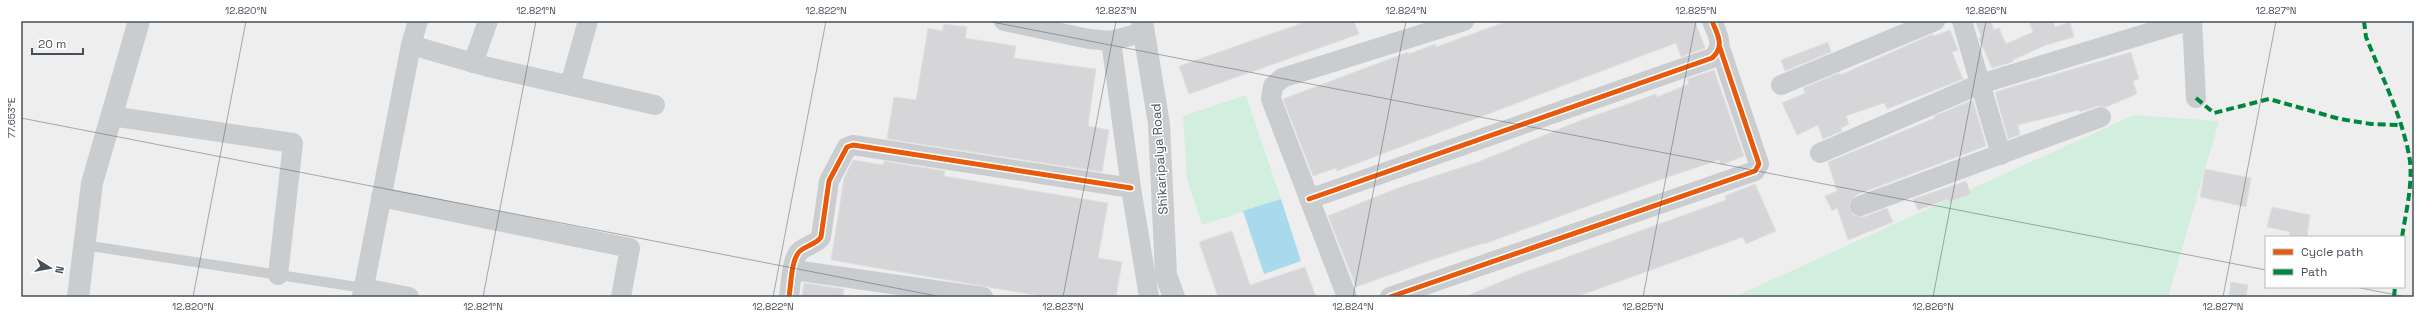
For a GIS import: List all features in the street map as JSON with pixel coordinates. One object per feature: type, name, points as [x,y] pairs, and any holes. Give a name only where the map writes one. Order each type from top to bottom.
[{"type":"street","points":[[78,297],[92,183],[139,21]]},
{"type":"street","points":[[409,297],[363,293],[411,45],[418,21]]},
{"type":"street","points":[[473,63],[488,21]]},
{"type":"street","points":[[570,85],[588,21]]},
{"type":"street","points":[[1004,21],[1089,39],[1111,41],[1143,27]]},
{"type":"street","points":[[1347,297],[1308,199],[1271,99],[1273,86],[1282,78],[1464,21]]},
{"type":"street","points":[[1390,297],[1755,172],[1760,164],[1712,21]]},
{"type":"street","points":[[1781,85],[1935,21]]},
{"type":"street","points":[[1962,21],[2001,155]]},
{"type":"street","points":[[1820,153],[1980,84],[2188,21]]},
{"type":"street","points":[[2192,21],[2196,98]]},
{"type":"street","name":"Shikaripalya Road","points":[[1143,27],[1159,124],[1166,275],[1174,297]]},
{"type":"street","points":[[1111,41],[1131,188],[1149,297]]},
{"type":"street","points":[[411,45],[473,63],[654,105]]},
{"type":"street","points":[[1308,199],[1712,58],[1720,48]]},
{"type":"street","points":[[111,116],[293,144],[278,275]]},
{"type":"street","points":[[1860,206],[2101,117]]},
{"type":"street","points":[[789,297],[796,257],[800,251],[818,242],[821,237],[829,181],[847,147],[853,145],[1131,188]]},
{"type":"street","points":[[381,197],[630,248],[621,297]]},
{"type":"street","points":[[794,270],[983,297]]},
{"type":"lane","points":[[84,245],[278,275],[363,293]]},
{"type":"green space","points":[[1246,95],[1281,199],[1202,225],[1187,179],[1183,116]]},
{"type":"green space","points":[[2134,115],[2219,121],[2168,297],[1734,297]]},
{"type":"water","points":[[1281,199],[1301,261],[1264,274],[1243,211]]},
{"type":"building","points":[[1308,21],[1354,21],[1359,34],[1189,94],[1179,66]]},
{"type":"building","points":[[1508,21],[1695,21],[1705,48],[1681,57],[1676,43],[1337,171],[1336,168],[1313,176],[1283,99],[1408,52],[1409,54],[1435,44],[1436,47]]},
{"type":"building","points":[[1975,21],[1991,21],[1994,30],[1999,28],[2006,44],[2033,32],[2029,21],[2053,21],[2055,27],[2070,22],[2074,37],[2046,45],[2013,60],[2013,62],[1992,68],[1979,39],[1981,36]]},
{"type":"building","points":[[944,24],[967,27],[965,38],[1016,46],[1014,58],[1096,69],[1088,126],[1109,130],[1102,172],[887,139],[894,97],[916,100],[928,28],[942,31]]},
{"type":"building","points":[[1950,30],[1958,50],[1952,52],[1963,79],[1887,109],[1884,103],[1846,116],[1849,124],[1841,128],[1842,131],[1823,139],[1818,125],[1797,135],[1782,103],[1805,93],[1803,88],[1839,73],[1840,75],[1933,34],[1934,36]]},
{"type":"building","points":[[1828,42],[1831,52],[1785,71],[1781,60]]},
{"type":"building","points":[[2131,52],[2139,79],[2133,81],[2137,94],[2106,107],[2097,106],[2080,112],[2079,110],[2018,125],[2020,135],[2008,139],[1995,92]]},
{"type":"building","points":[[1714,70],[1744,156],[1721,165],[1719,160],[1662,179],[1484,244],[1431,260],[1356,287],[1328,216],[1398,188],[1478,162],[1579,121],[1656,94],[1657,97],[1689,84],[1687,79]]},
{"type":"building","points":[[1973,100],[1986,146],[1856,195],[1849,204],[1853,215],[1864,217],[1887,208],[1893,222],[1848,240],[1837,208],[1832,211],[1825,196],[1837,191],[1828,162],[1935,118],[1934,116]]},
{"type":"building","points":[[853,160],[883,165],[884,161],[945,171],[944,176],[1108,203],[1098,258],[1122,262],[1116,297],[1046,297],[831,260],[844,178]]},
{"type":"building","points":[[2205,169],[2251,178],[2246,207],[2200,197]]},
{"type":"building","points":[[1966,181],[1971,194],[1949,202],[1948,199],[1918,210],[1913,199]]},
{"type":"building","points":[[1755,184],[1776,231],[1746,244],[1743,237],[1576,297],[1464,297],[1517,275],[1726,200],[1725,196]]},
{"type":"building","points":[[2272,207],[2310,215],[2307,236],[2289,236],[2290,232],[2267,227]]},
{"type":"building","points":[[1232,231],[1250,285],[1305,267],[1316,297],[1218,297],[1199,242]]},
{"type":"building","points":[[2231,282],[2248,285],[2246,297],[2229,296]]},
{"type":"building","points":[[804,283],[844,289],[843,297],[802,297]]},
{"type":"marked path","points":[[2364,21],[2366,37],[2396,110],[2409,155],[2411,175],[2402,236]]},
{"type":"marked path","points":[[2196,98],[2214,113],[2269,99],[2340,119],[2371,124],[2400,125]]},
{"type":"marked path","points":[[2394,297],[2395,288]]},
{"type":"cycle path","points":[[1309,199],[1712,58],[1716,54],[1719,45],[1718,36],[1712,21]]},
{"type":"cycle path","points":[[1390,297],[1755,171],[1759,164],[1720,48]]},
{"type":"cycle path","points":[[789,297],[792,272],[797,255],[800,251],[821,237],[829,181],[847,147],[853,145],[1131,188]]}]
